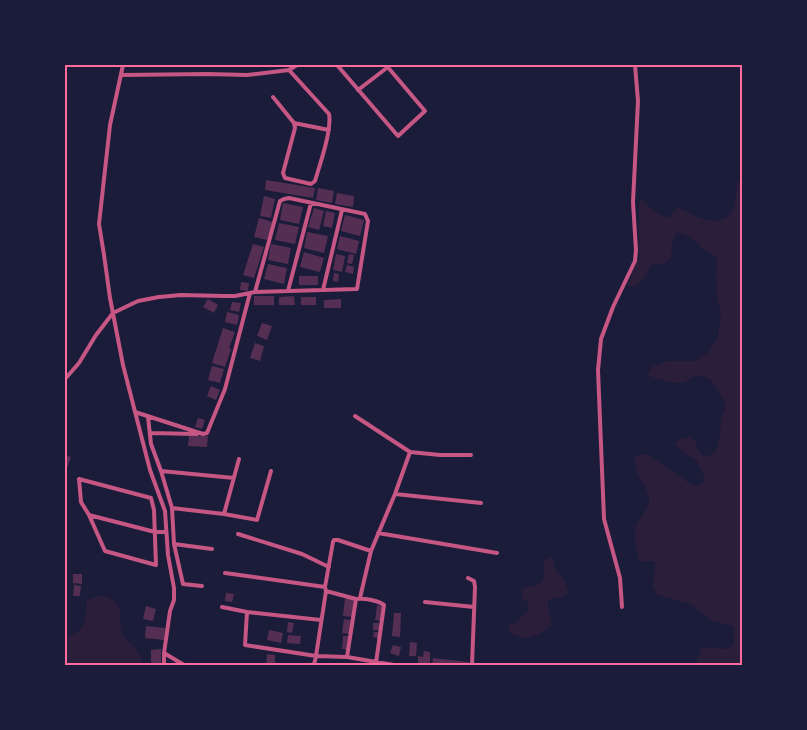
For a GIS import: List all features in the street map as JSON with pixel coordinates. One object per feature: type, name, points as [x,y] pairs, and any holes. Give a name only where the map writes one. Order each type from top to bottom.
[{"type":"street","points":[[123,65],[108,139],[99,224],[123,365],[150,470],[165,511],[174,600],[170,611],[164,665]]},
{"type":"street","points":[[121,75],[247,75],[289,70],[297,65]]},
{"type":"street","points":[[337,65],[358,90],[398,136],[425,111],[387,66],[358,90]]},
{"type":"street","points":[[622,607],[620,578],[604,518],[598,370],[601,339],[634,261],[636,250],[633,202],[638,101],[636,65]]},
{"type":"street","points":[[273,97],[294,124],[295,131],[283,176],[311,184],[315,181],[329,130],[329,114],[289,70]]},
{"type":"street","points":[[294,124],[329,130]]},
{"type":"street","points":[[65,379],[79,363],[96,335],[113,313],[138,301],[181,295],[235,296],[255,292],[357,288],[368,221],[365,214],[289,198],[280,201],[255,292]]},
{"type":"street","points":[[288,291],[311,203]]},
{"type":"street","points":[[323,290],[342,210]]},
{"type":"street","points":[[150,433],[203,434],[208,432],[225,389],[250,293]]},
{"type":"street","points":[[135,412],[203,434]]},
{"type":"street","points":[[355,416],[410,452],[471,455]]},
{"type":"street","points":[[148,417],[151,444],[172,508],[174,544],[183,584],[202,586]]},
{"type":"street","points":[[347,658],[358,599],[372,551],[410,452]]},
{"type":"street","points":[[224,514],[240,459]]},
{"type":"street","points":[[161,471],[234,478]]},
{"type":"street","points":[[172,508],[258,520],[271,471]]},
{"type":"street","points":[[79,479],[151,498],[154,510],[155,532],[156,566],[105,551],[90,515],[81,502],[79,479]]},
{"type":"street","points":[[394,494],[481,503]]},
{"type":"street","points":[[90,515],[155,532],[166,532]]},
{"type":"street","points":[[378,533],[497,553]]},
{"type":"street","points":[[238,534],[302,554],[329,568]]},
{"type":"street","points":[[314,665],[332,543],[334,540],[338,540],[372,551]]},
{"type":"street","points":[[174,544],[212,549]]},
{"type":"street","points":[[225,573],[325,589],[358,599],[379,602],[384,605],[376,663]]},
{"type":"street","points":[[468,578],[474,581],[475,586],[472,665]]},
{"type":"street","points":[[426,602],[474,607]]},
{"type":"street","points":[[222,607],[248,612],[322,620]]},
{"type":"street","points":[[248,612],[245,645],[394,665]]},
{"type":"street","points":[[164,653],[184,665]]},
{"type":"shaded area","points":[[737,182],[742,182],[742,665],[696,665],[701,647],[729,649],[734,644],[733,627],[711,620],[692,605],[657,594],[653,587],[655,561],[640,562],[636,549],[636,527],[647,509],[649,499],[648,493],[637,472],[634,459],[640,454],[648,455],[689,483],[696,486],[703,483],[704,476],[697,461],[686,455],[675,444],[680,439],[690,436],[696,441],[697,448],[701,454],[710,456],[714,453],[717,448],[722,416],[726,405],[721,394],[711,380],[706,377],[694,377],[685,382],[678,383],[647,375],[652,367],[668,361],[694,361],[709,352],[718,337],[721,314],[717,298],[717,258],[701,248],[691,238],[677,233],[672,244],[671,259],[665,263],[651,265],[646,276],[635,287],[627,286],[639,258],[639,203],[641,200],[655,211],[669,218],[678,207],[701,218],[717,221],[725,219],[730,214],[735,202]]},
{"type":"shaded area","points":[[552,557],[556,571],[564,579],[568,592],[564,597],[549,599],[551,625],[540,634],[526,639],[511,633],[509,624],[515,623],[528,611],[528,603],[522,597],[522,589],[542,581],[544,560]]},
{"type":"shaded area","points":[[101,595],[111,598],[118,605],[122,632],[140,654],[142,665],[65,665],[66,638],[83,626],[87,600]]},
{"type":"building","points":[[266,180],[315,188],[313,198],[265,190]]},
{"type":"building","points":[[318,188],[334,191],[332,203],[316,200]]},
{"type":"building","points":[[337,193],[354,196],[353,207],[335,204]]},
{"type":"building","points":[[264,196],[275,199],[271,218],[260,216]]},
{"type":"building","points":[[283,203],[303,207],[299,224],[280,220]]},
{"type":"building","points":[[314,208],[324,211],[319,230],[308,227]]},
{"type":"building","points":[[326,211],[335,213],[332,228],[323,226]]},
{"type":"building","points":[[345,215],[364,220],[360,236],[341,231]]},
{"type":"building","points":[[259,218],[273,222],[267,240],[254,237]]},
{"type":"building","points":[[279,223],[299,227],[295,244],[275,240]]},
{"type":"building","points":[[307,232],[328,236],[324,253],[304,248]]},
{"type":"building","points":[[340,236],[359,241],[356,254],[337,249]]},
{"type":"building","points":[[253,244],[264,247],[254,278],[243,275]]},
{"type":"building","points":[[271,244],[291,248],[288,264],[268,260]]},
{"type":"building","points":[[304,252],[324,258],[320,272],[300,267]]},
{"type":"building","points":[[336,254],[345,256],[342,272],[333,270]]},
{"type":"building","points":[[349,254],[354,255],[352,264],[347,263]]},
{"type":"building","points":[[268,264],[287,268],[284,284],[264,279]]},
{"type":"building","points":[[347,265],[354,267],[353,274],[345,272]]},
{"type":"building","points":[[334,273],[339,274],[338,282],[333,281]]},
{"type":"building","points":[[299,276],[318,276],[318,285],[299,285]]},
{"type":"building","points":[[241,282],[249,283],[248,291],[240,290]]},
{"type":"building","points":[[254,296],[274,296],[274,305],[254,305]]},
{"type":"building","points":[[294,296],[295,305],[279,305],[279,297]]},
{"type":"building","points":[[301,297],[316,297],[316,305],[301,305]]},
{"type":"building","points":[[208,299],[218,305],[214,313],[203,307]]},
{"type":"building","points":[[341,299],[341,308],[324,308],[324,300]]},
{"type":"building","points":[[232,302],[241,303],[239,312],[230,310]]},
{"type":"building","points":[[227,312],[239,315],[237,325],[225,322]]},
{"type":"building","points":[[262,323],[272,326],[267,340],[257,336]]},
{"type":"building","points":[[223,328],[235,332],[225,367],[212,363]]},
{"type":"building","points":[[255,343],[264,346],[260,361],[250,358]]},
{"type":"building","points":[[212,366],[224,369],[220,383],[208,380]]},
{"type":"building","points":[[211,386],[220,390],[216,400],[207,396]]},
{"type":"building","points":[[198,418],[205,420],[202,429],[195,427]]},
{"type":"building","points":[[189,436],[208,436],[207,447],[188,446]]},
{"type":"building","points":[[65,455],[71,457],[65,474]]},
{"type":"building","points":[[73,574],[82,574],[82,584],[73,583]]},
{"type":"building","points":[[74,585],[81,586],[80,596],[73,596]]},
{"type":"building","points":[[226,593],[234,594],[232,602],[225,601]]},
{"type":"building","points":[[345,598],[354,599],[352,617],[343,616]]},
{"type":"building","points":[[377,605],[384,606],[382,621],[375,620]]},
{"type":"building","points":[[146,606],[156,609],[153,621],[143,619]]},
{"type":"building","points":[[394,613],[401,613],[400,637],[392,636]]},
{"type":"building","points":[[344,619],[353,620],[350,634],[342,633]]},
{"type":"building","points":[[288,622],[294,623],[292,633],[287,632]]},
{"type":"building","points":[[373,623],[381,623],[381,630],[373,630]]},
{"type":"building","points":[[146,626],[165,628],[164,640],[145,638]]},
{"type":"building","points":[[269,630],[283,633],[281,643],[267,640]]},
{"type":"building","points":[[374,632],[378,632],[378,638],[373,637]]},
{"type":"building","points":[[288,635],[301,636],[300,644],[287,643]]},
{"type":"building","points":[[343,636],[349,636],[348,650],[342,649]]},
{"type":"building","points":[[410,642],[417,643],[416,656],[409,656]]},
{"type":"building","points":[[393,645],[401,647],[399,656],[390,653]]},
{"type":"building","points":[[161,649],[161,665],[151,665],[151,650]]},
{"type":"building","points":[[424,651],[430,652],[430,665],[418,664],[418,656],[423,657]]},
{"type":"building","points":[[267,654],[275,655],[275,665],[266,665]]},
{"type":"building","points":[[433,658],[469,662],[468,665],[432,665]]}]
